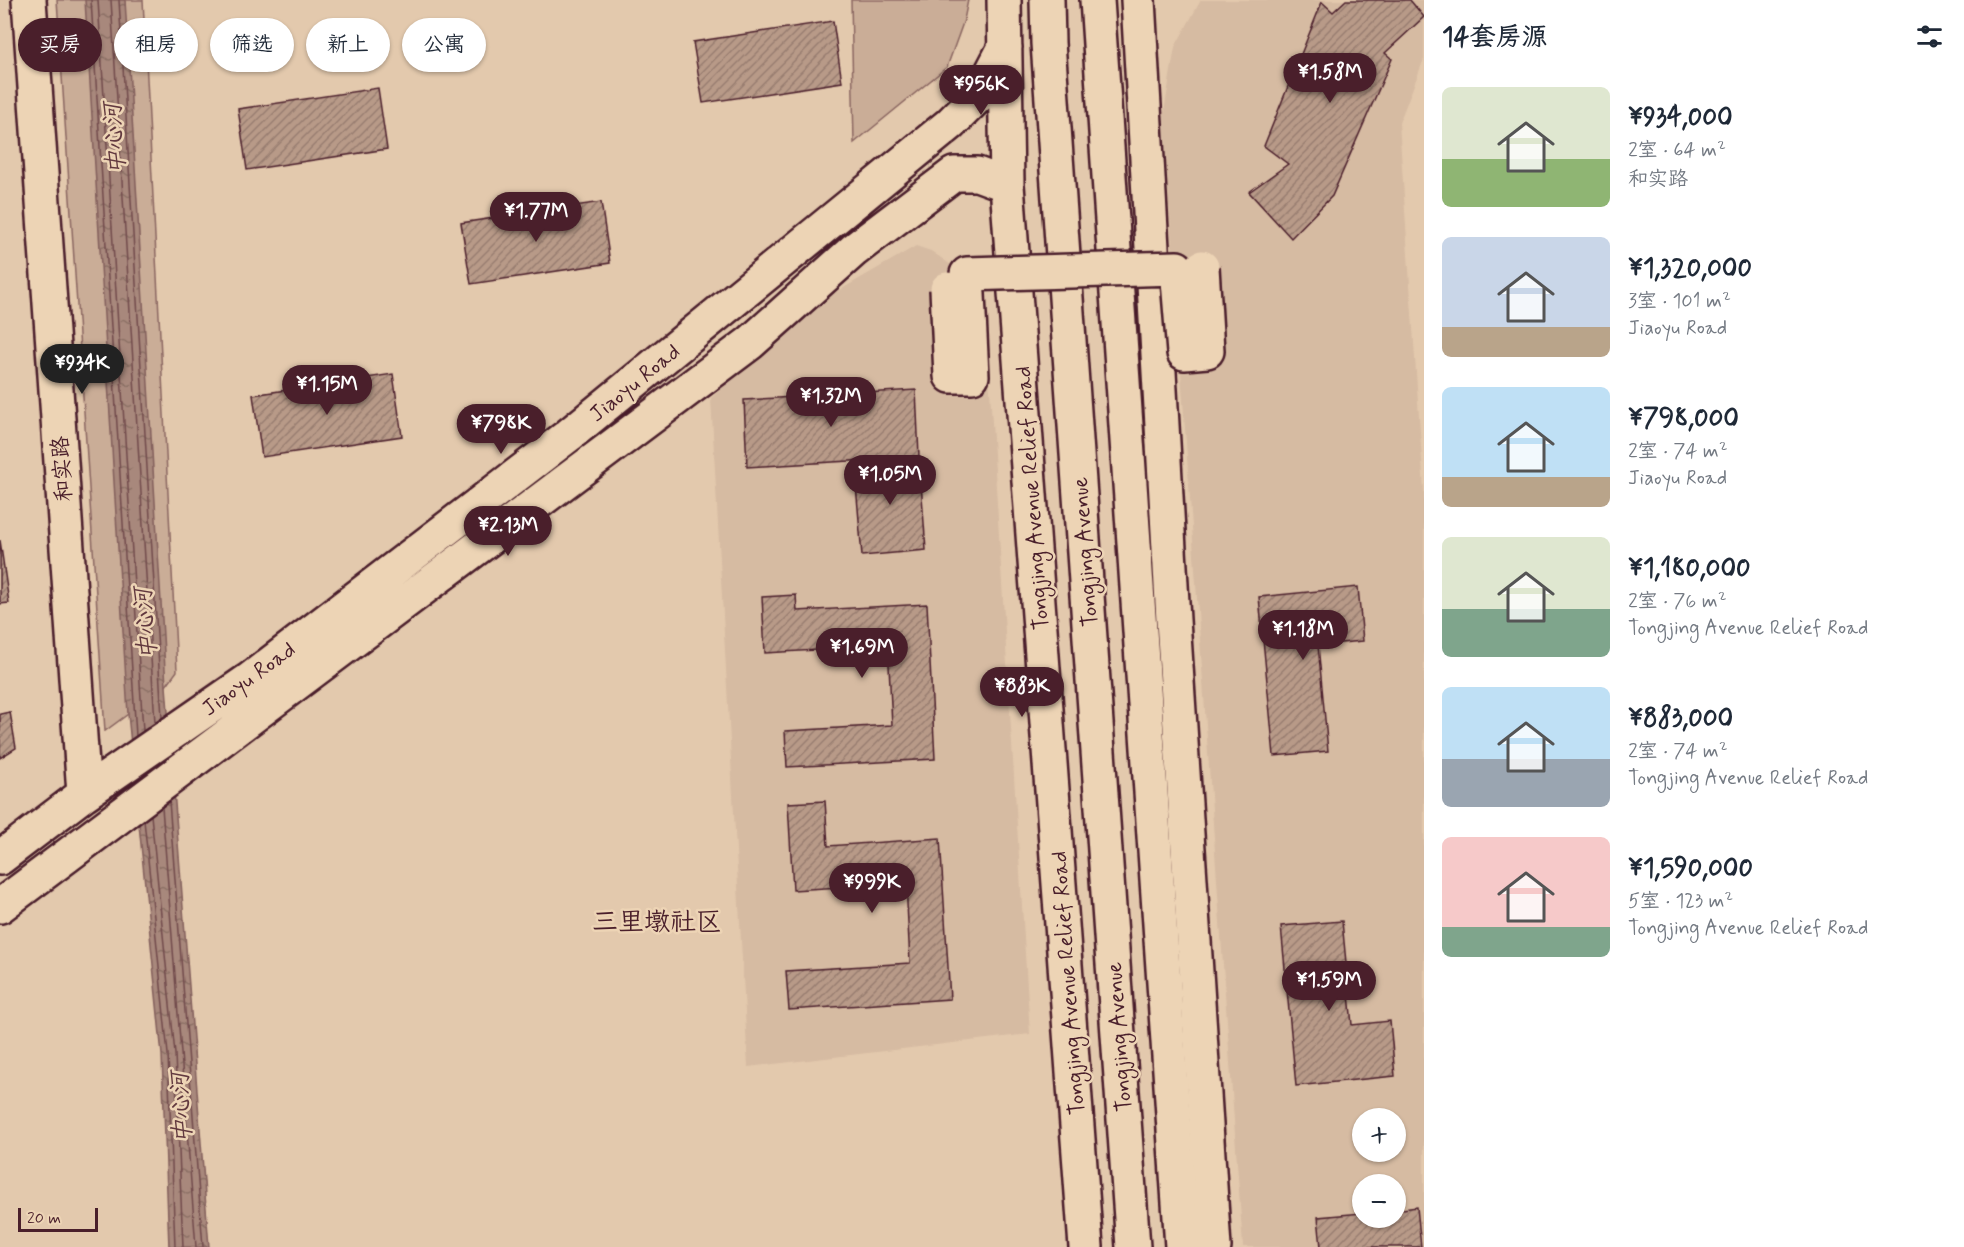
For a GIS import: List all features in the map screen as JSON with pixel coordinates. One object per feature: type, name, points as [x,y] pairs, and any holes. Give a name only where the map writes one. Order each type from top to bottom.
[{"type":"main road","name":"和实路","points":[[29,0],[84,794]]},
{"type":"main road","name":"Tongjing Avenue Relief Road","points":[[1004,0],[1007,185],[1086,1247]]},
{"type":"main road","name":"Tongjing Avenue","points":[[1047,0],[1133,1247]]},
{"type":"main road","points":[[1097,0],[1182,1247]]},
{"type":"main road","points":[[1144,4],[1173,620],[1214,1247]]},
{"type":"main road","name":"Jiaoyu Road","points":[[0,858],[84,794],[249,680],[569,435],[861,199],[950,124],[981,93],[1005,47]]},
{"type":"main road","name":"Jiaoyu Road","points":[[0,906],[750,343],[854,250],[954,174],[977,174],[1007,185]]},
{"type":"main road","points":[[947,289],[951,376],[972,376],[967,274],[1177,268],[1184,353],[1207,351],[1202,267]]},
{"type":"shaded area","points":[[57,0],[143,0],[144,18],[114,18],[114,72],[147,72],[177,671],[166,686],[105,731],[62,72],[102,72],[102,18],[58,18]]},
{"type":"shaded area","points":[[851,0],[968,0],[964,20],[947,67],[854,143]]},
{"type":"shaded area","points":[[1201,0],[1424,0],[1424,59],[1399,123],[1424,490],[1424,1247],[1243,1247],[1163,118],[1175,47]]},
{"type":"shaded area","points":[[916,246],[931,251],[954,267],[986,326],[1030,1034],[748,1067],[711,398],[821,301]]},
{"type":"water","name":"中心河","points":[[85,0],[125,0],[126,18],[114,18],[114,72],[129,72],[166,686],[209,1247],[169,1247],[162,1055],[128,714],[89,72],[102,72],[102,18],[86,18]]},
{"type":"building","points":[[1346,0],[1410,0],[1424,17],[1385,53],[1392,59],[1332,196],[1291,238],[1249,192],[1288,164],[1264,146],[1322,2],[1333,12]]},
{"type":"building","points":[[833,21],[842,82],[703,103],[693,42]]},
{"type":"building","points":[[378,88],[387,149],[247,170],[238,109]]},
{"type":"building","points":[[601,202],[610,263],[471,284],[461,223]]},
{"type":"building","points":[[393,374],[402,436],[262,457],[253,395]]},
{"type":"building","points":[[916,390],[919,457],[747,467],[744,400]]},
{"type":"building","points":[[919,456],[926,550],[862,556],[854,461]]},
{"type":"building","points":[[0,540],[9,603],[0,604]]},
{"type":"building","points":[[1358,587],[1363,641],[1318,645],[1328,751],[1274,756],[1259,597]]},
{"type":"building","points":[[796,595],[797,611],[927,604],[935,759],[787,767],[785,731],[892,725],[888,646],[765,653],[762,597]]},
{"type":"building","points":[[10,712],[16,748],[0,758],[0,714]]},
{"type":"building","points":[[825,801],[828,846],[940,838],[950,999],[789,1010],[786,971],[910,963],[906,883],[793,890],[788,803]]},
{"type":"building","points":[[1342,921],[1352,1025],[1390,1021],[1395,1076],[1296,1086],[1281,926]]},
{"type":"building","points":[[1417,1207],[1421,1247],[1321,1247],[1318,1217],[1352,1214],[1352,1228],[1406,1228],[1406,1208]]},
{"type":"district","name":"三里墩社区","points":[[657,921]]}]
